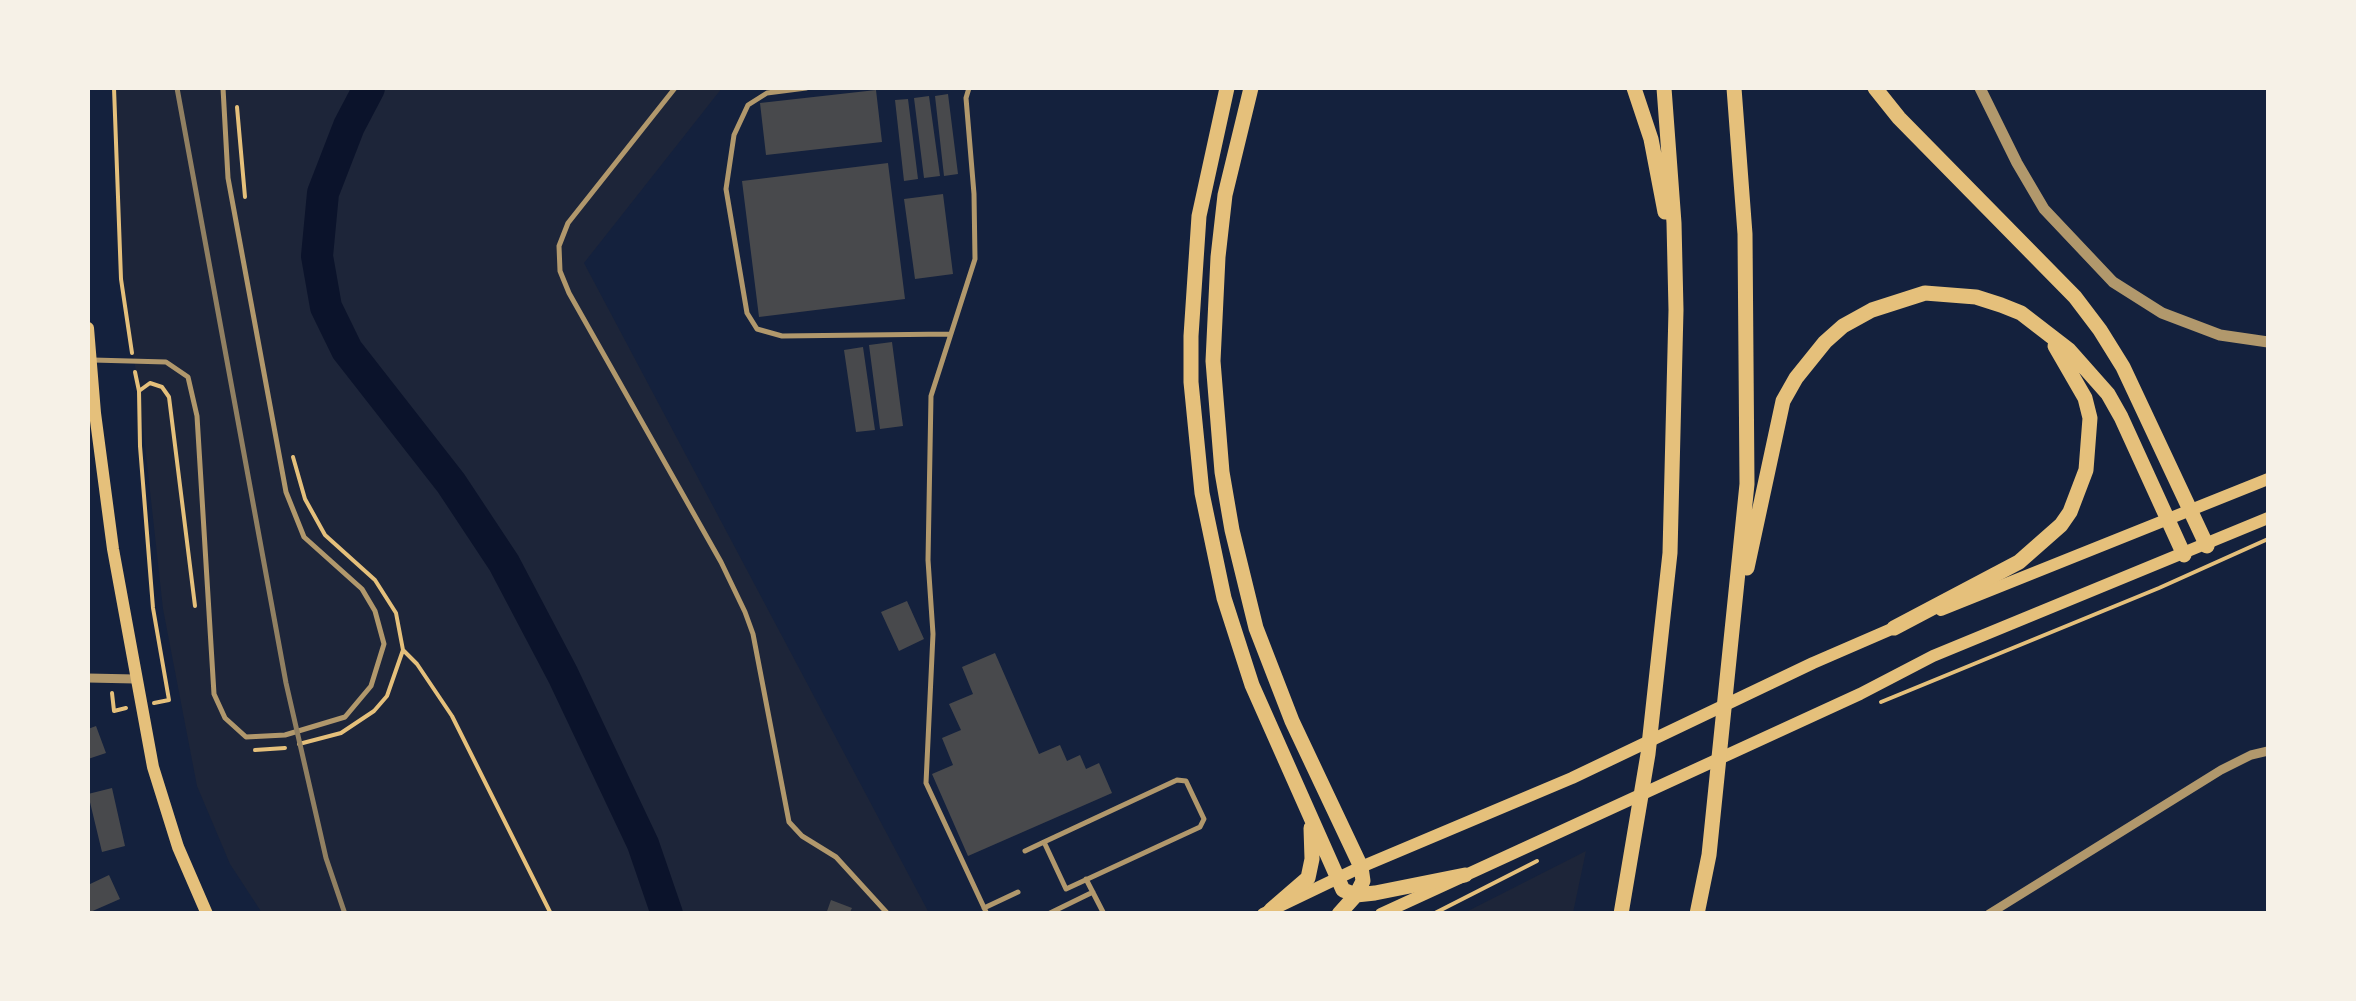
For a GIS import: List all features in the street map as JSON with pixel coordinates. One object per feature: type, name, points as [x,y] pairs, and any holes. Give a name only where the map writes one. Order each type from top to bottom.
[{"type":"highway","points":[[1228,88],[1199,216],[1191,336],[1195,438],[1211,548],[1224,598],[1252,685],[1342,890],[1356,895],[1465,874]]},
{"type":"highway","points":[[1251,88],[1225,195],[1218,257],[1214,361],[1222,472],[1256,628],[1292,720],[1361,867],[1363,881],[1339,914]]},
{"type":"highway","points":[[1634,88],[1658,171],[1676,310]]},
{"type":"highway","points":[[1621,914],[1648,754],[1666,612],[1673,493],[1676,310],[1664,88]]},
{"type":"highway","points":[[1697,914],[1709,855],[1747,484],[1745,234],[1734,88]]},
{"type":"highway","points":[[1875,88],[1899,118],[2075,298],[2100,330],[2123,367],[2208,546]]},
{"type":"highway","points":[[1732,640],[1782,400],[1825,342],[1843,326],[1872,310],[1925,293],[1976,296],[2022,313],[2069,350],[2108,394],[2184,555]]},
{"type":"highway","points":[[1894,628],[2019,562],[2062,525],[2070,512],[2086,470],[2090,418],[2073,374],[2041,326]]},
{"type":"highway","points":[[1267,912],[1308,878],[1312,841],[1306,810]]},
{"type":"main road","points":[[88,328],[108,512],[140,705],[164,807],[201,912]]},
{"type":"main road","points":[[1267,912],[1361,867],[1572,778],[1894,628],[2268,480]]},
{"type":"main road","points":[[1381,914],[1934,656],[2268,518]]},
{"type":"street","points":[[1980,88],[2044,209],[2113,282],[2162,313],[2220,335],[2268,342]]},
{"type":"street","points":[[88,678],[135,679]]},
{"type":"street","points":[[1989,914],[2220,770],[2268,751]]},
{"type":"lane","points":[[90,360],[166,362],[188,377],[197,416],[214,694],[225,718],[246,737],[285,735],[345,716],[371,686],[384,644],[375,611],[362,589],[304,537],[286,492],[228,178],[222,88]]},
{"type":"lane","points":[[675,88],[568,223],[558,246],[560,271],[745,612],[789,822],[802,836],[836,857],[888,914]]},
{"type":"lane","points":[[806,88],[767,92],[748,105],[734,135],[726,188],[747,313],[757,329],[782,336],[950,334]]},
{"type":"lane","points":[[968,88],[975,260],[931,396],[928,560],[932,634],[926,783],[985,911],[1018,892]]},
{"type":"lane","points":[[1025,852],[1044,842],[1178,780],[1186,781],[1204,819],[1200,826],[1066,889],[1044,842]]},
{"type":"lane","points":[[1086,880],[1104,914]]},
{"type":"lane","points":[[1048,914],[1093,892]]},
{"type":"path","points":[[110,678],[114,711],[169,700],[153,608],[139,391],[121,279],[114,88]]},
{"type":"path","points":[[237,102],[245,197]]},
{"type":"path","points":[[139,391],[150,383],[162,387],[169,397],[196,612]]},
{"type":"path","points":[[238,745],[257,750],[280,749],[358,725],[387,696],[403,650],[396,612],[375,580],[325,535],[313,517],[290,444]]},
{"type":"path","points":[[1869,707],[2160,588],[2268,539]]},
{"type":"path","points":[[403,650],[418,664],[452,716],[551,914]]},
{"type":"path","points":[[1433,914],[1546,856]]},
{"type":"shaded area","points":[[114,88],[722,88],[584,263],[929,913],[262,913],[230,864],[197,786],[163,609],[139,391],[121,279]]},
{"type":"shaded area","points":[[1586,851],[1573,913],[1464,913]]},
{"type":"building","points":[[876,90],[882,142],[766,155],[760,103]]},
{"type":"building","points":[[948,94],[958,174],[944,176],[935,96]]},
{"type":"building","points":[[929,96],[940,176],[924,178],[914,98]]},
{"type":"building","points":[[908,99],[918,179],[904,181],[895,100]]},
{"type":"building","points":[[888,163],[905,299],[759,317],[742,181]]},
{"type":"building","points":[[943,194],[953,274],[915,279],[904,199]]},
{"type":"building","points":[[892,342],[903,426],[880,429],[869,345]]},
{"type":"building","points":[[863,347],[875,430],[856,432],[844,350]]},
{"type":"building","points":[[907,601],[924,639],[899,651],[881,612]]},
{"type":"building","points":[[995,653],[1039,754],[1060,745],[1067,761],[1080,755],[1086,769],[1099,763],[1112,793],[968,856],[932,774],[953,765],[942,738],[961,730],[949,704],[973,694],[962,667]]},
{"type":"building","points":[[96,726],[106,753],[88,759],[88,729]]},
{"type":"building","points":[[112,788],[125,846],[102,852],[88,794]]},
{"type":"building","points":[[109,875],[120,899],[88,913],[88,885]]},
{"type":"building","points":[[831,900],[852,908],[849,914],[826,914]]},
{"type":"waterway","points":[[369,88],[349,126],[323,193],[317,256],[326,307],[347,350],[451,483],[504,563],[563,675],[643,844],[667,914]]},
{"type":"railway","points":[[177,88],[286,683],[326,858],[345,914]]}]
